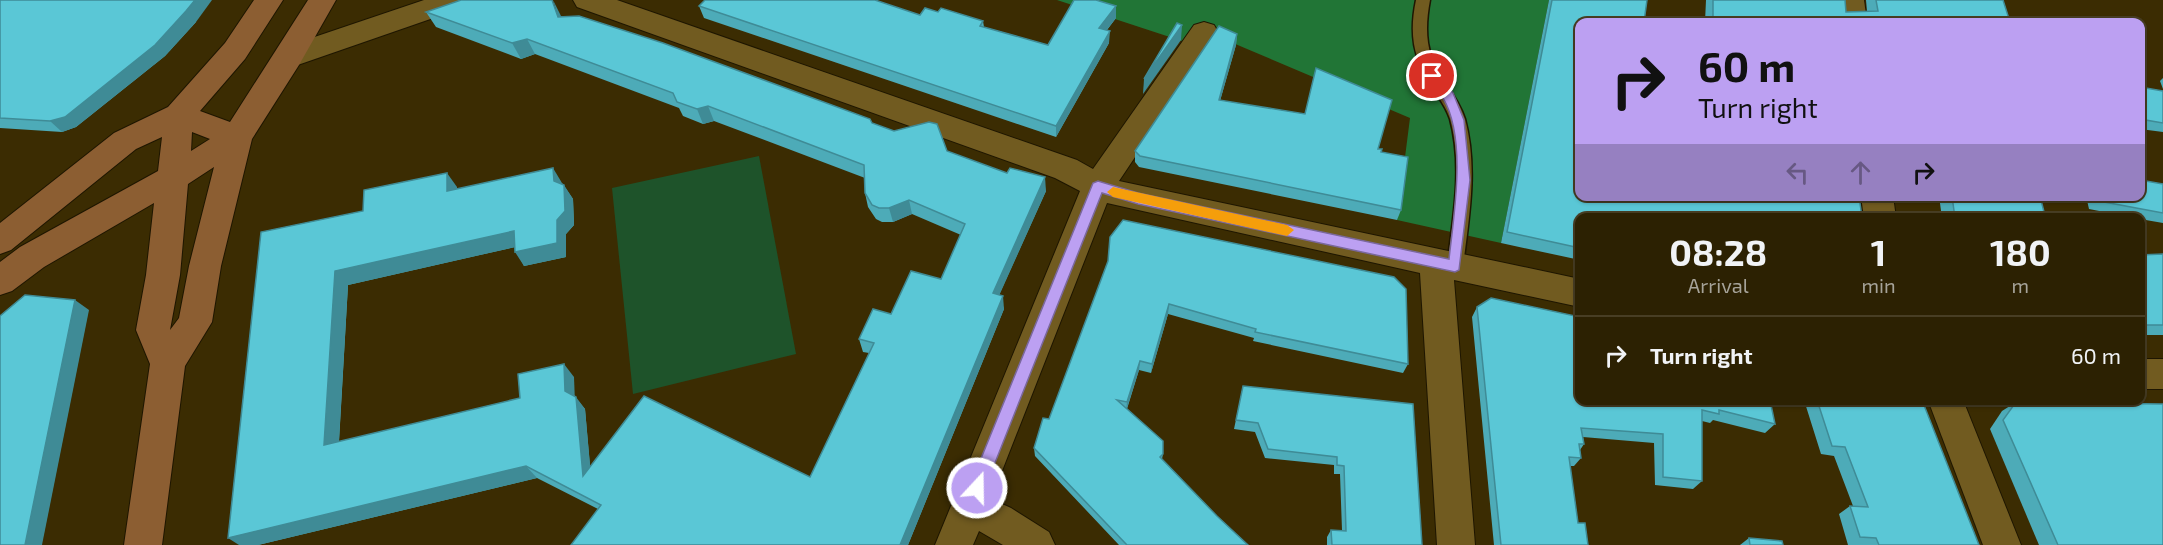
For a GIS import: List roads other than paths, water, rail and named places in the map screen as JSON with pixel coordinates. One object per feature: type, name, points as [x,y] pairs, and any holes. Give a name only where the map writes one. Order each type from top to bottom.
[{"type":"street","points":[[0,242],[125,141],[179,115],[235,51],[270,0]]},
{"type":"street","points":[[143,545],[168,362],[195,322],[205,266],[237,137],[289,57],[322,0]]},
{"type":"street","points":[[289,57],[455,0]]},
{"type":"street","points":[[587,0],[1065,169],[1098,186],[1155,202],[1575,291]]},
{"type":"street","points":[[1850,0],[1852,18]]},
{"type":"street","points":[[954,545],[1098,186],[1204,32]]},
{"type":"street","points":[[179,115],[237,137]]},
{"type":"street","points":[[168,362],[153,330],[163,275],[179,115]]},
{"type":"street","points":[[0,281],[32,257],[172,178],[237,137]]},
{"type":"street","points":[[1445,264],[1456,545]]},
{"type":"street","points":[[2145,374],[2163,374]]},
{"type":"street","points":[[1947,405],[2002,545]]},
{"type":"street","points":[[969,508],[998,521],[1036,545]]},
{"type":"lane","points":[[1423,0],[1417,31],[1421,54],[1432,76],[1449,97],[1458,120],[1464,180],[1445,264]]}]
